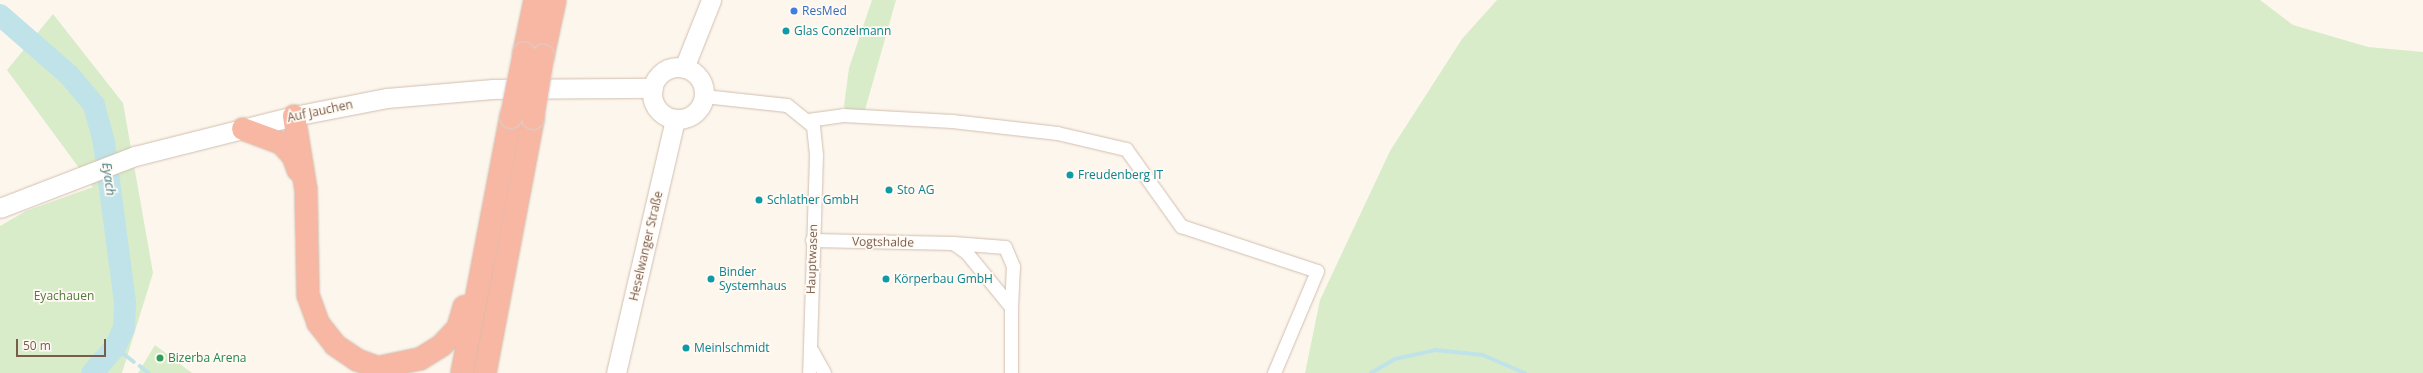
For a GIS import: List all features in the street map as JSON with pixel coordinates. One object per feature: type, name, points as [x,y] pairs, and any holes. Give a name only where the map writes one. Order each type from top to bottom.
[{"type":"highway","points":[[484,373],[533,118],[535,0]]},
{"type":"highway","points":[[549,28],[555,0]]},
{"type":"highway","points":[[462,373],[482,259],[511,117],[534,54],[563,0]]},
{"type":"highway","points":[[294,116],[306,190],[308,295],[318,323],[335,344],[357,360],[387,370],[420,359],[442,345],[458,328],[470,284],[482,259]]},
{"type":"highway","points":[[243,129],[281,144],[293,156],[306,190]]},
{"type":"main road","points":[[684,68],[711,0]]},
{"type":"main road","points":[[684,68],[699,77],[704,96],[693,115],[676,119],[658,109],[653,88],[665,71],[684,68]]},
{"type":"main road","name":"Auf Jauchen","points":[[0,208],[84,173],[135,156],[294,116],[387,98],[493,89],[653,88]]},
{"type":"main road","name":"Heselwanger Straße","points":[[616,373],[676,119]]},
{"type":"street","points":[[704,96],[787,105],[808,120],[843,115],[952,121],[1057,133],[1126,149],[1181,226],[1317,271],[1274,373]]},
{"type":"street","name":"Hauptwasen","points":[[808,120],[813,126],[816,155],[812,240],[809,373]]},
{"type":"street","name":"Vogtshalde","points":[[812,240],[953,243],[1005,247],[1013,266],[1011,373]]},
{"type":"street","points":[[953,243],[966,252],[1012,307]]},
{"type":"street","name":"Hauptwasen","points":[[809,342],[818,366],[824,373]]},
{"type":"green space","points":[[872,0],[896,0],[865,110],[848,114],[844,106],[849,68]]},
{"type":"green space","points":[[1497,0],[2260,0],[2293,25],[2368,47],[2423,52],[2423,373],[1305,373],[1320,300],[1390,151],[1462,39]]},
{"type":"green space","name":"Eyachauen","points":[[53,14],[123,103],[153,273],[122,373],[0,373],[0,226],[26,211],[93,187],[7,70]]},
{"type":"green space","name":"Bizerba Arena","points":[[155,345],[192,373],[138,373]]},
{"type":"waterway","name":"Eyach","points":[[0,15],[69,75],[94,105],[104,143],[125,302],[124,328],[115,347],[92,373]]},
{"type":"waterway","points":[[115,347],[134,362]]},
{"type":"waterway","points":[[1371,373],[1395,359],[1436,350],[1483,355],[1525,373]]},
{"type":"waterway","points":[[140,366],[149,373]]},
{"type":"place","name":"ResMed","points":[[794,11]]},
{"type":"place","name":"Glas Conzelmann","points":[[786,31]]},
{"type":"place","name":"Freudenberg IT","points":[[1070,175]]},
{"type":"place","name":"Sto AG","points":[[889,190]]},
{"type":"place","name":"Schlather GmbH","points":[[759,200]]},
{"type":"place","name":"Binder Systemhaus","points":[[711,279]]},
{"type":"place","name":"Körperbau GmbH","points":[[886,279]]},
{"type":"place","name":"Meinlschmidt","points":[[686,348]]},
{"type":"place","name":"Bizerba Arena","points":[[160,358]]}]
